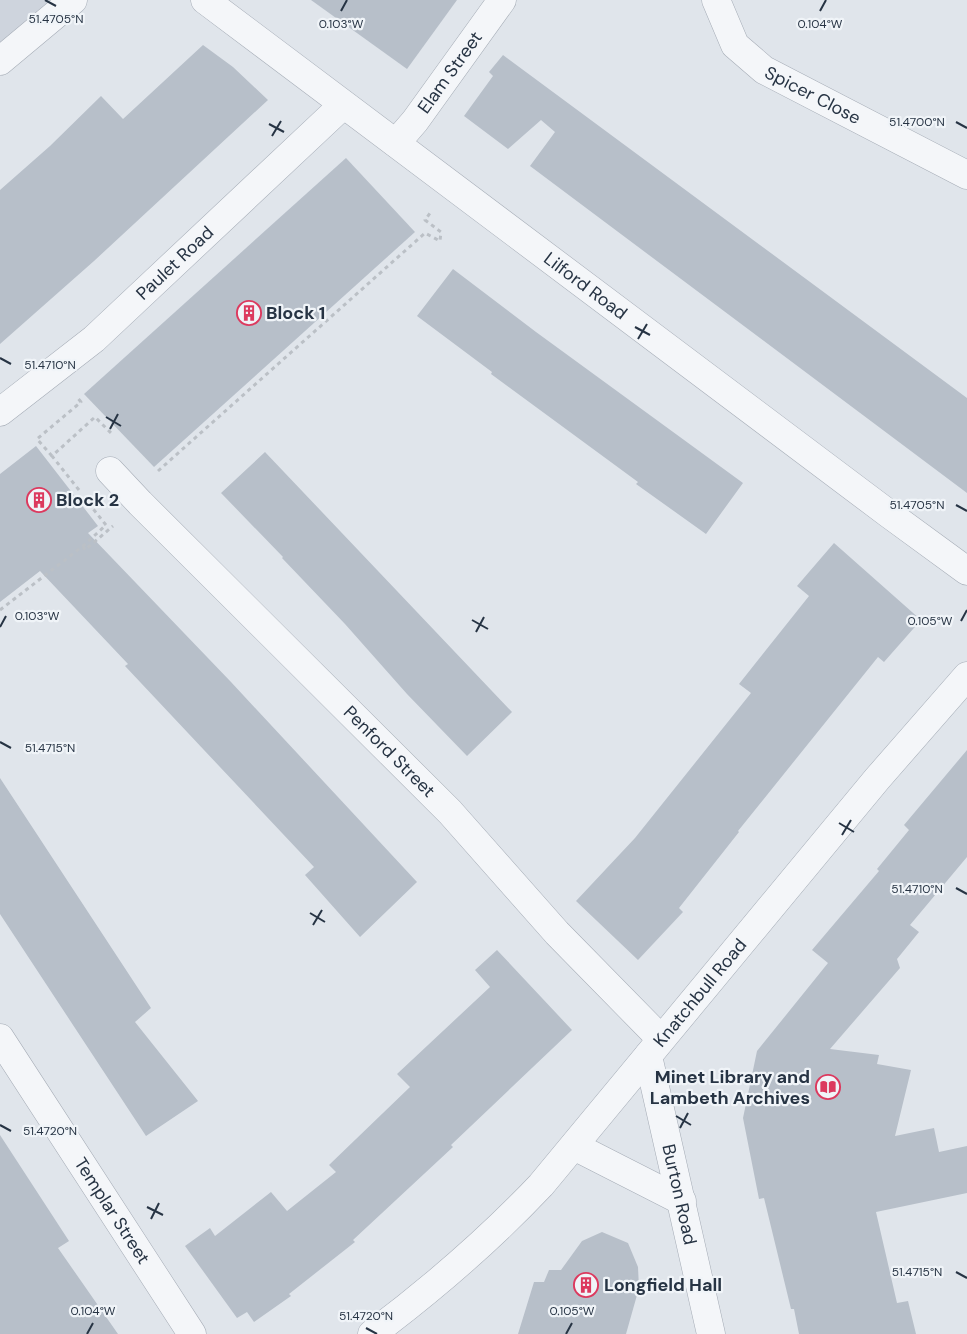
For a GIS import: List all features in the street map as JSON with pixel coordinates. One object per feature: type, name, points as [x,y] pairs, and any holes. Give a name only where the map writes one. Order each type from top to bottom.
[{"type":"street","points":[[0,61],[72,0]]},
{"type":"street","name":"Lilford Road","points":[[205,0],[416,160],[967,571]]},
{"type":"street","name":"Elam Street","points":[[396,143],[415,121],[502,0]]},
{"type":"street","name":"Spicer Close","points":[[716,0],[735,45],[764,70],[967,175]]},
{"type":"street","name":"Paulet Road","points":[[0,412],[94,338],[343,105]]},
{"type":"street","name":"Penford Street","points":[[110,471],[450,812],[655,1048]]},
{"type":"street","name":"Knatchbull Road","points":[[372,1334],[410,1306],[490,1236],[524,1202],[574,1146],[877,779],[967,676]]},
{"type":"street","name":"Templar Street","points":[[0,1038],[192,1334]]},
{"type":"street","name":"Burton Road","points":[[655,1048],[666,1139],[682,1201],[711,1334]]},
{"type":"street","points":[[574,1146],[682,1201]]},
{"type":"path","points":[[152,476],[425,233],[440,241],[441,232],[425,220]]},
{"type":"path","points":[[75,395],[81,402],[37,439],[82,495]]},
{"type":"path","points":[[52,456],[95,417],[114,437]]},
{"type":"path","points":[[0,610],[106,526],[88,502]]},
{"type":"path","points":[[83,546],[85,550],[140,503]]},
{"type":"shaded area","points":[[0,0],[79,0],[0,65]]},
{"type":"building","points":[[311,0],[457,0],[407,69]]},
{"type":"building","points":[[203,45],[233,67],[268,100],[94,261],[0,344],[0,190],[50,146],[101,96],[123,119]]},
{"type":"building","points":[[503,55],[967,398],[967,493],[530,166],[555,132],[541,120],[508,149],[464,116],[493,76],[489,72]]},
{"type":"building","name":"Block 1","points":[[346,158],[415,232],[154,467],[84,394]]},
{"type":"building","points":[[453,269],[743,483],[706,534],[636,484],[638,482],[491,374],[492,372],[417,316]]},
{"type":"building","points":[[36,446],[98,526],[88,533],[231,682],[417,882],[360,937],[305,875],[314,867],[125,666],[128,664],[40,571],[0,602],[0,474]]},
{"type":"building","points":[[265,452],[512,712],[467,756],[407,694],[283,557],[221,493]]},
{"type":"building","points":[[834,543],[921,620],[884,662],[878,657],[738,831],[679,908],[683,912],[638,960],[576,901],[635,838],[751,693],[739,684],[809,596],[797,586]]},
{"type":"building","points":[[967,750],[967,857],[910,925],[919,932],[897,959],[900,968],[830,1049],[879,1055],[877,1064],[911,1070],[895,1136],[934,1128],[939,1152],[967,1146],[967,1193],[876,1212],[897,1303],[908,1301],[916,1334],[799,1334],[794,1309],[791,1309],[764,1198],[759,1199],[743,1118],[757,1051],[828,963],[812,950],[879,871],[877,869],[909,830],[904,825]]},
{"type":"building","points":[[0,778],[151,1008],[135,1022],[198,1101],[146,1136],[0,914]]},
{"type":"building","points":[[497,950],[572,1030],[451,1145],[453,1147],[353,1240],[355,1242],[289,1294],[291,1296],[254,1322],[247,1312],[237,1318],[185,1246],[210,1228],[215,1236],[271,1192],[287,1211],[336,1172],[329,1165],[410,1087],[397,1074],[490,987],[475,970]]},
{"type":"building","points":[[0,1135],[69,1241],[58,1248],[118,1334],[0,1334]]},
{"type":"building","name":"Longfield Hall","points":[[602,1232],[628,1243],[638,1267],[639,1288],[626,1334],[518,1334],[534,1282],[544,1282],[549,1270],[561,1270],[582,1241]]},
{"type":"place","name":"Block 1","points":[[249,313]]},
{"type":"place","name":"Block 2","points":[[39,500]]},
{"type":"place","name":"Minet Library and Lambeth Archives","points":[[828,1087]]},
{"type":"place","name":"Longfield Hall","points":[[586,1285]]}]
